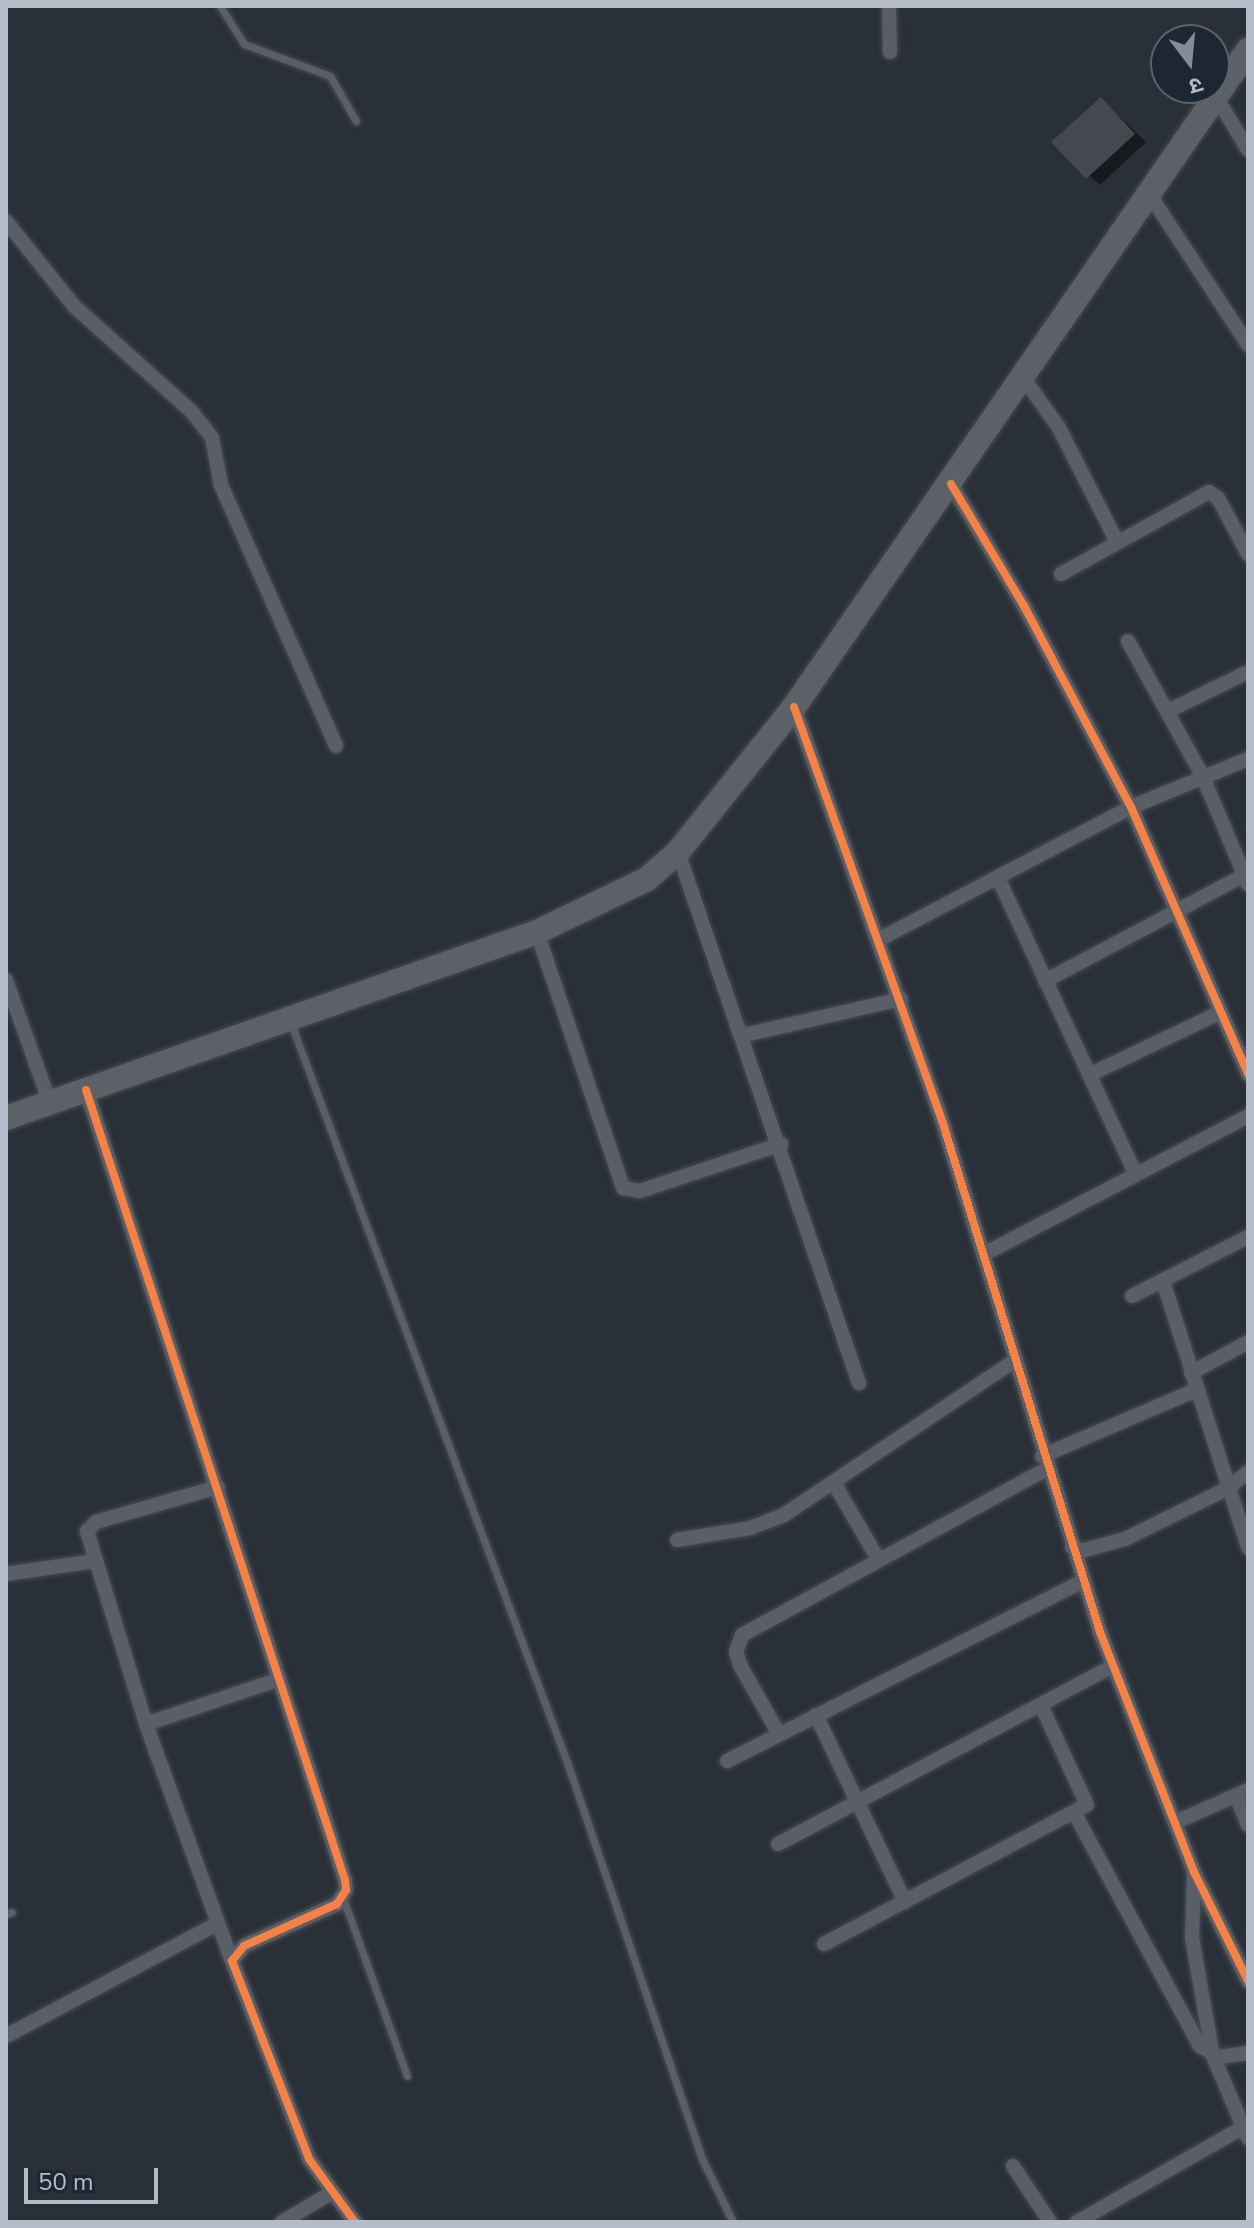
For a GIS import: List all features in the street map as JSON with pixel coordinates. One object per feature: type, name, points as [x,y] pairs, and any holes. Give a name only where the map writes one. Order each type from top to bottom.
[{"type":"main road","points":[[1230,80],[1248,50]]},
{"type":"main road","points":[[6,1118],[537,932],[647,879],[678,852],[794,707],[1215,104]]},
{"type":"street","points":[[889,6],[890,52]]},
{"type":"street","points":[[1220,104],[1248,150]]},
{"type":"street","points":[[1150,195],[1248,345]]},
{"type":"street","points":[[6,221],[74,306],[205,427],[221,485],[336,746]]},
{"type":"street","points":[[1025,380],[1059,428],[1117,542]]},
{"type":"street","points":[[951,484],[1024,606],[1131,807],[1248,1072]]},
{"type":"street","points":[[1061,574],[1209,492],[1218,498],[1248,554]]},
{"type":"street","points":[[1045,981],[1246,879],[1203,777],[1128,641]]},
{"type":"street","points":[[1168,711],[1248,672]]},
{"type":"street","points":[[794,707],[901,999],[984,1254],[1044,1463],[1113,1666],[1194,1872],[1248,1981]]},
{"type":"street","points":[[878,940],[999,880],[1131,807],[1248,759]]},
{"type":"street","points":[[678,852],[744,1035],[859,1383]]},
{"type":"street","points":[[999,880],[1135,1173]]},
{"type":"street","points":[[537,932],[623,1188],[640,1191],[781,1144]]},
{"type":"street","points":[[6,980],[50,1103]]},
{"type":"street","points":[[744,1035],[901,999]]},
{"type":"street","points":[[1089,1075],[1221,1012]]},
{"type":"street","points":[[86,1090],[345,1880],[343,1898],[236,1951],[232,1961]]},
{"type":"street","points":[[984,1254],[1248,1116]]},
{"type":"street","points":[[1132,1296],[1248,1237]]},
{"type":"street","points":[[1163,1281],[1191,1373],[1231,1482],[1248,1548]]},
{"type":"street","points":[[1191,1373],[1248,1342]]},
{"type":"street","points":[[677,1540],[768,1523],[834,1483],[1014,1361]]},
{"type":"street","points":[[779,1734],[740,1665],[738,1642],[752,1628],[1044,1463],[1198,1389]]},
{"type":"street","points":[[1072,1547],[1081,1551],[1125,1539],[1248,1472]]},
{"type":"street","points":[[834,1483],[878,1559]]},
{"type":"street","points":[[218,1487],[91,1524],[87,1536],[146,1724],[215,1925],[309,2159],[355,2222]]},
{"type":"street","points":[[6,1574],[95,1561]]},
{"type":"street","points":[[727,1761],[1083,1581]]},
{"type":"street","points":[[778,1844],[1113,1666]]},
{"type":"street","points":[[146,1724],[280,1679]]},
{"type":"street","points":[[824,1944],[1075,1814],[1088,1798],[1041,1705]]},
{"type":"street","points":[[816,1715],[905,1902]]},
{"type":"street","points":[[1176,1822],[1242,1793],[1248,1825]]},
{"type":"street","points":[[1075,1814],[1193,2036],[1213,2056],[1248,2053]]},
{"type":"street","points":[[1077,2222],[1245,2133],[1213,2056],[1191,1928],[1194,1872]]},
{"type":"street","points":[[6,2036],[215,1925]]},
{"type":"street","points":[[1013,2166],[1050,2222]]},
{"type":"street","points":[[282,2222],[333,2192]]},
{"type":"lane","points":[[220,6],[244,44],[330,76],[356,121]]},
{"type":"lane","points":[[290,1019],[568,1765],[703,2161],[733,2222]]},
{"type":"lane","points":[[343,1898],[407,2076]]},
{"type":"building","points":[[1101,97],[1135,134],[1086,179],[1051,142]]},
{"type":"cycle path","points":[[951,484],[1024,606],[1131,807],[1248,1074]]},
{"type":"cycle path","points":[[794,707],[944,1127],[1100,1632],[1194,1872],[1248,1981]]},
{"type":"cycle path","points":[[86,1090],[345,1880],[346,1890],[337,1904],[244,1946],[232,1961],[309,2159],[355,2222]]}]
